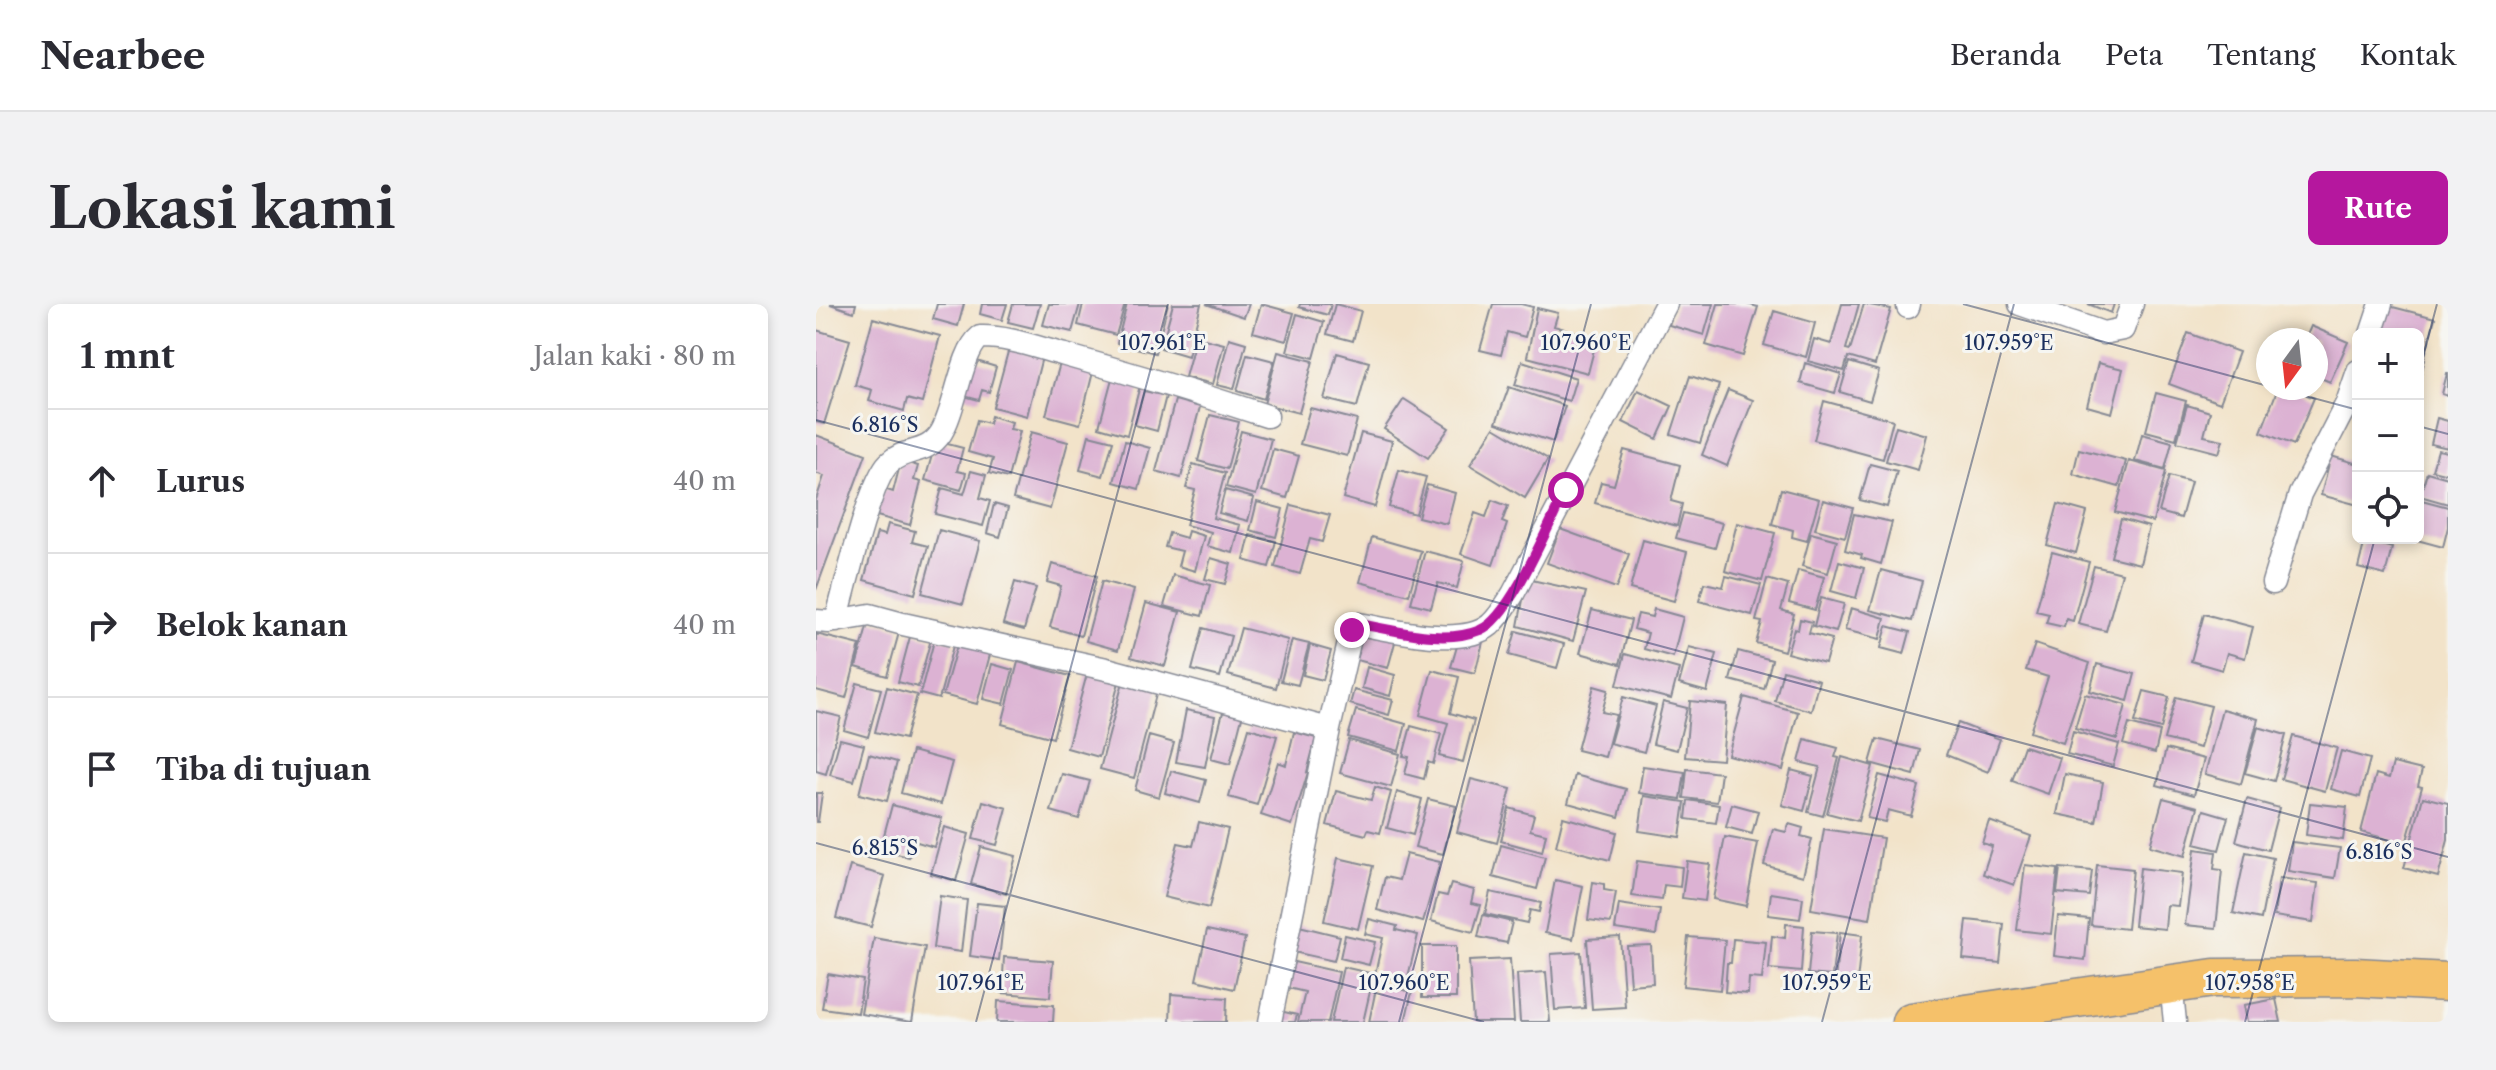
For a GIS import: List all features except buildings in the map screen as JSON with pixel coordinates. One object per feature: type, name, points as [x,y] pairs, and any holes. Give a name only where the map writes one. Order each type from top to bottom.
[{"type":"highway","points":[[1911,1022],[2214,978],[2355,977],[2448,982]]},
{"type":"street","points":[[1270,1022],[1352,630],[1359,624],[1423,635],[1469,633],[1489,626],[1503,611],[1666,304]]},
{"type":"street","points":[[2020,304],[2103,333],[2123,329],[2132,304]]},
{"type":"street","points":[[2373,328],[2381,304]]},
{"type":"street","points":[[1267,416],[1157,381],[991,336],[980,337],[970,351],[940,436],[920,452],[903,454],[889,462],[882,472],[826,621],[870,615],[1111,670],[1329,729]]},
{"type":"street","points":[[2273,583],[2300,494],[2352,388]]},
{"type":"street","points":[[2171,984],[2175,1022]]},
{"type":"route","points":[[1352,630],[1359,624],[1423,635],[1445,635],[1479,631],[1489,626],[1513,594],[1566,490]]}]
